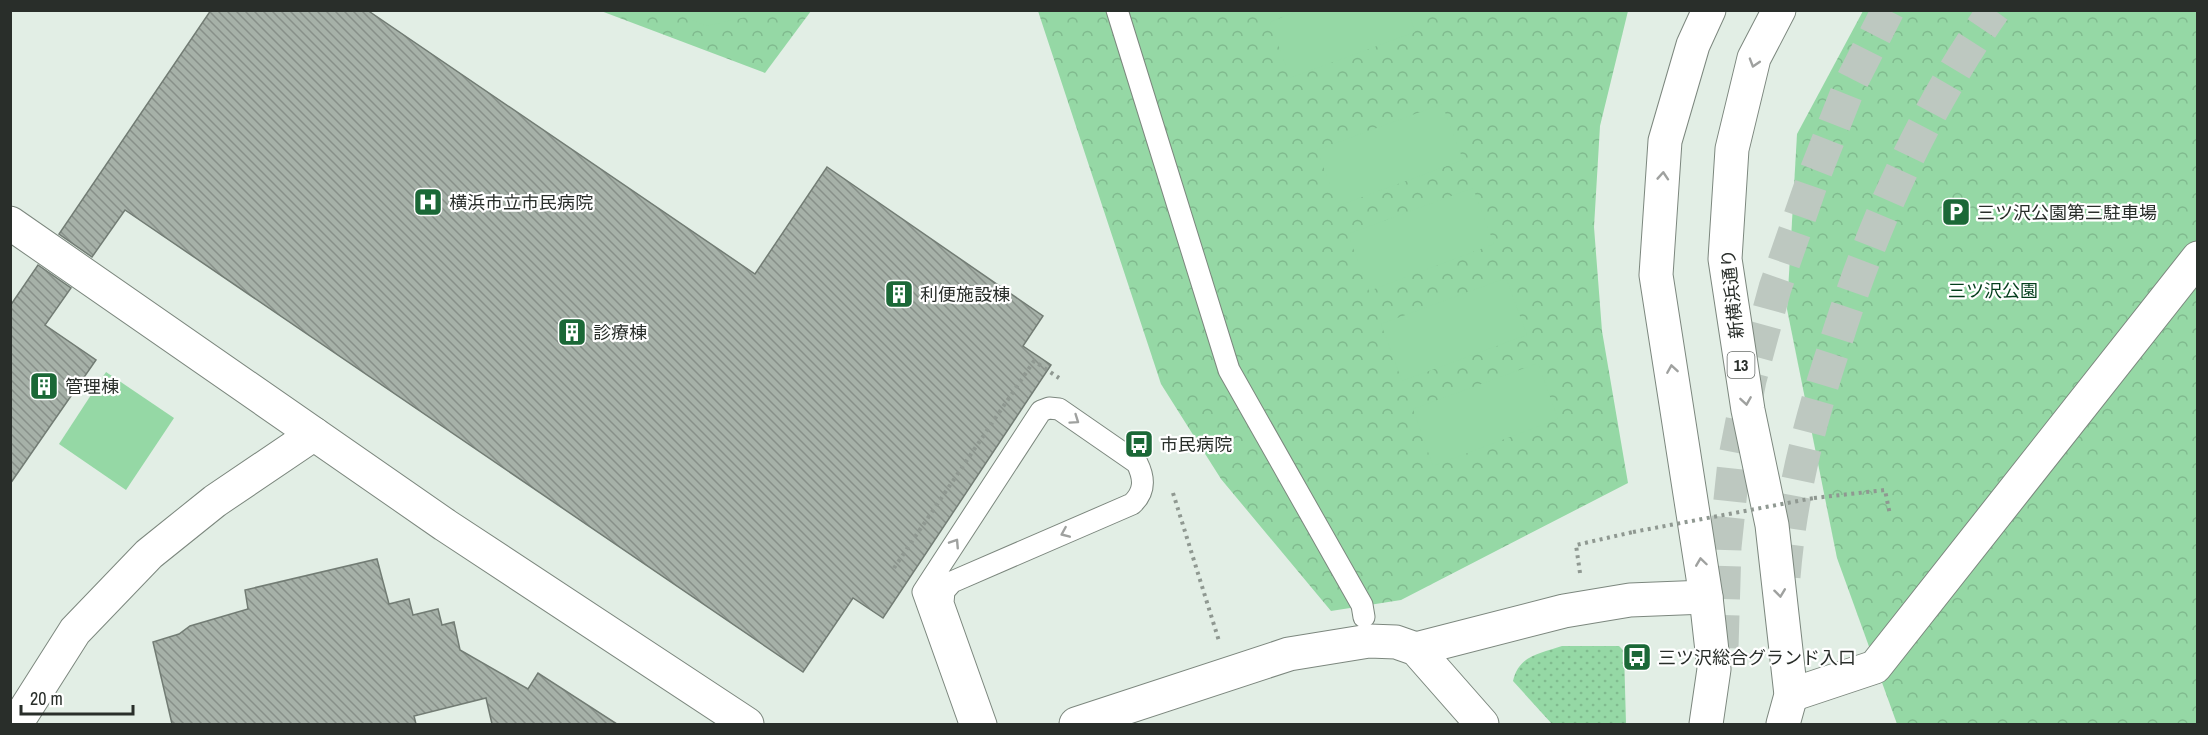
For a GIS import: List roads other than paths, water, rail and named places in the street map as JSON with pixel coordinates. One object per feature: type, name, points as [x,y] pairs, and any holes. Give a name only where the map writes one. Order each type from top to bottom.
[{"type":"street","points":[[1706,724],[1714,669],[1706,597],[1656,275],[1665,141],[1693,45],[1709,10]]},
{"type":"street","name":"新横浜通り","points":[[1779,10],[1755,58],[1732,149],[1725,259],[1748,410],[1772,525],[1787,710]]},
{"type":"street","points":[[10,223],[445,525],[747,724]]},
{"type":"street","points":[[1787,710],[1875,667],[2198,258]]},
{"type":"street","points":[[16,724],[75,631],[148,554],[214,501],[314,434]]},
{"type":"street","points":[[1416,649],[1564,611],[1630,600],[1706,597]]},
{"type":"street","points":[[1076,724],[1289,654],[1369,641],[1396,642],[1416,649],[1482,724]]},
{"type":"lane","points":[[1117,10],[1229,370],[1362,604],[1364,617]]},
{"type":"lane","points":[[970,724],[923,592],[1041,411],[1049,408],[1059,409],[1137,463],[1143,477],[1143,487],[1139,498],[1131,504],[952,582],[944,591],[943,603],[986,724]]},
{"type":"tunnel","points":[[1722,648],[1725,547],[1734,462],[1750,380],[1775,288],[1814,176],[1849,87],[1888,10]]},
{"type":"tunnel","points":[[1784,577],[1796,491],[1816,406],[1864,262],[1900,174],[1921,132],[1943,90],[1994,10]]},
{"type":"place","name":"横浜市立市民病院","points":[[428,202]]},
{"type":"place","name":"三ツ沢公園第三駐車場","points":[[1956,212]]},
{"type":"place","name":"利便施設棟","points":[[899,294]]},
{"type":"place","name":"診療棟","points":[[572,332]]},
{"type":"place","name":"管理棟","points":[[44,386]]},
{"type":"place","name":"市民病院","points":[[1139,444]]},
{"type":"place","name":"三ツ沢総合グランド入口","points":[[1637,657]]},
{"type":"park label","name":"三ツ沢公園","points":[[1993,290]]}]
